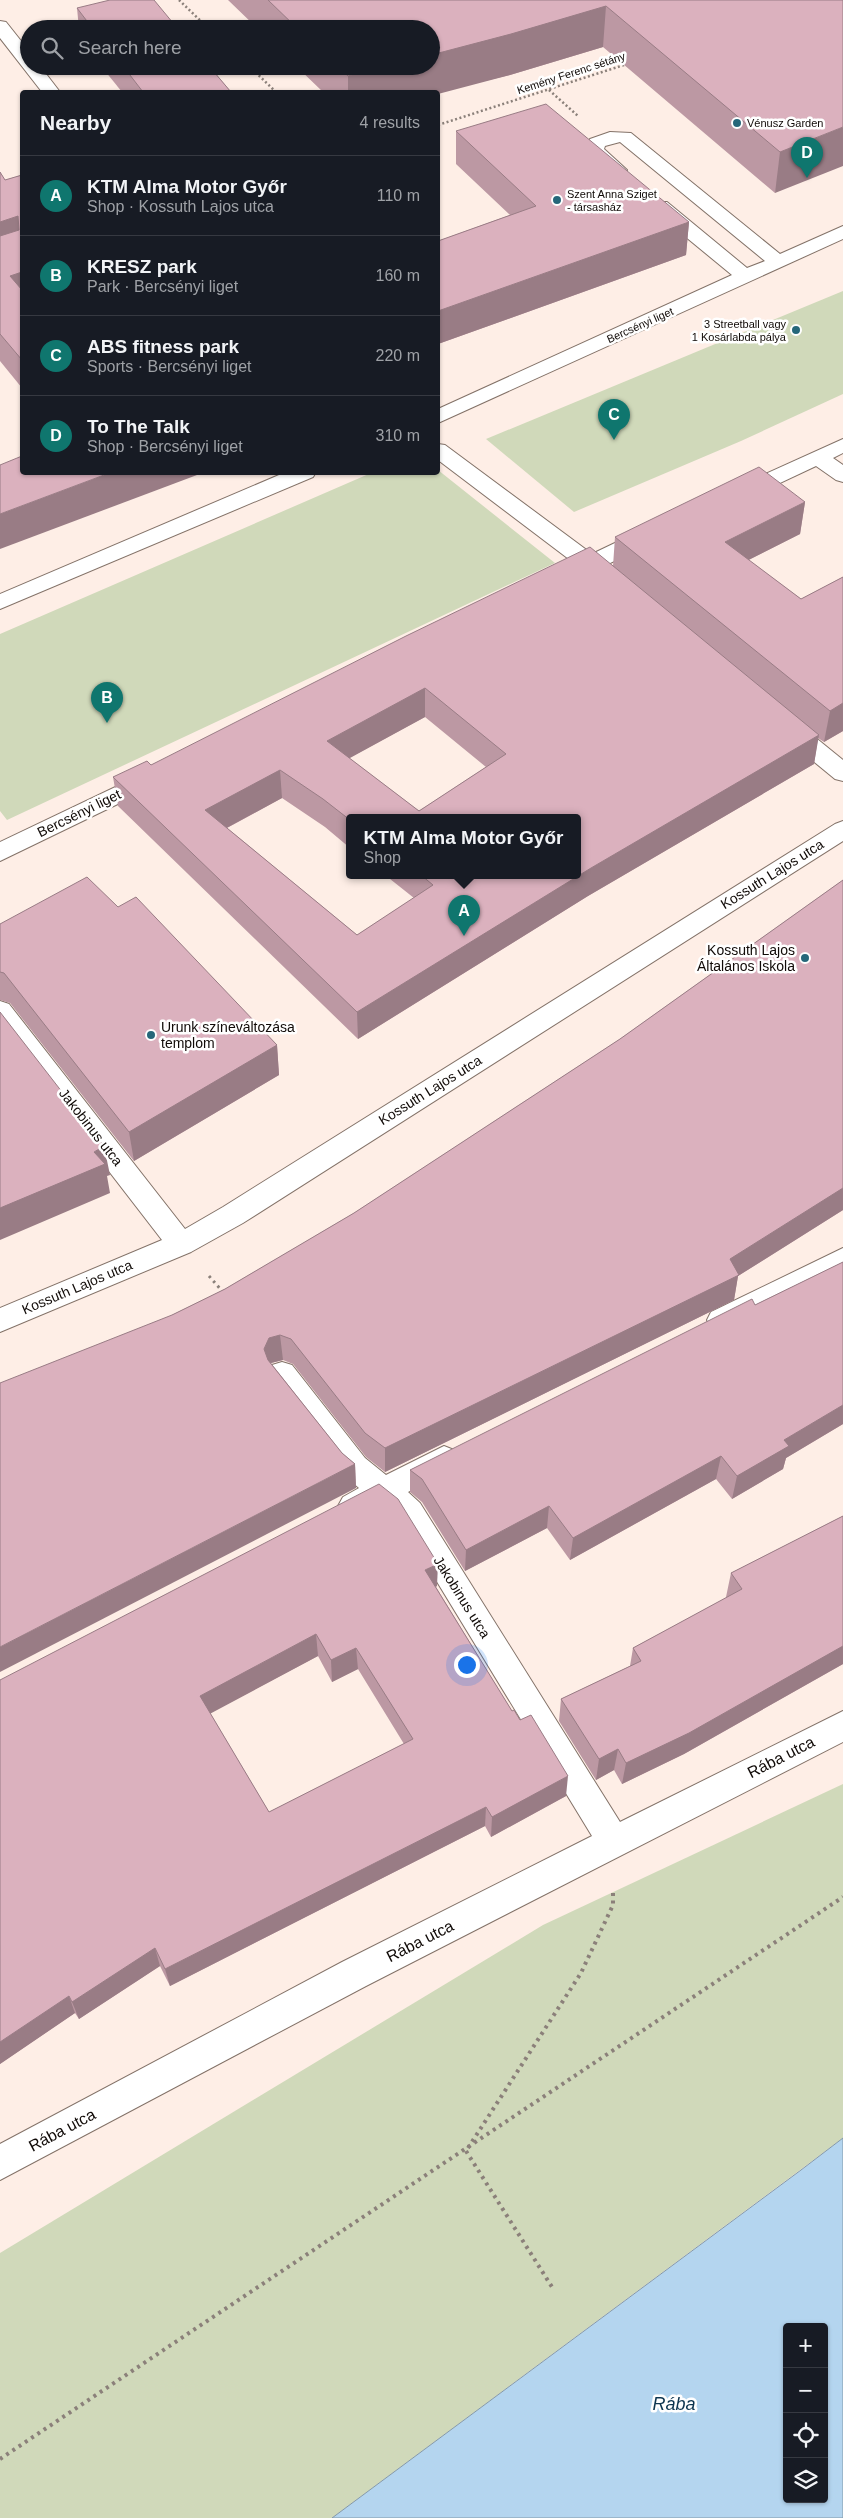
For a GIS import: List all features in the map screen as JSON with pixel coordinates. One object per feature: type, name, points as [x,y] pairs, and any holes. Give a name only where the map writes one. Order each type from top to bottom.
[{"type":"street","points":[[0,26],[20,52]]},
{"type":"street","points":[[38,75],[49,90]]},
{"type":"street","points":[[633,183],[595,151],[596,143],[610,137],[625,137],[778,262]]},
{"type":"street","points":[[648,196],[746,277]]},
{"type":"street","name":"Bercsényi liget","points":[[440,416],[843,232]]},
{"type":"street","points":[[722,502],[843,445]]},
{"type":"street","points":[[440,452],[621,589]]},
{"type":"street","points":[[818,457],[843,475]]},
{"type":"street","points":[[0,602],[299,475]]},
{"type":"street","points":[[554,581],[669,526]]},
{"type":"street","points":[[774,716],[843,773]]},
{"type":"street","name":"Bercsényi liget","points":[[0,852],[170,769]]},
{"type":"street","name":"Kossuth Lajos utca","points":[[0,1320],[181,1244],[241,1210],[843,830]]},
{"type":"street","name":"Jakobinus utca","points":[[0,1011],[181,1244]]},
{"type":"street","points":[[702,1330],[843,1259]]},
{"type":"street","name":"Jakobinus utca","points":[[282,1374],[355,1468],[410,1512],[614,1842]]},
{"type":"street","points":[[332,1517],[464,1450]]},
{"type":"street","name":"Rába utca","points":[[0,2163],[354,1974],[843,1726]]},
{"type":"path","points":[[179,0],[200,20]]},
{"type":"path","name":"Kemény Ferenc sétány","points":[[440,124],[634,62]]},
{"type":"path","points":[[258,75],[274,90]]},
{"type":"path","points":[[181,1244],[225,1294]]},
{"type":"path","points":[[466,2151],[585,1965],[613,1905],[614,1842]]},
{"type":"path","points":[[0,2459],[466,2151],[843,1897]]},
{"type":"path","points":[[466,2151],[552,2287]]},
{"type":"green space","points":[[843,291],[843,394],[741,441],[574,512],[486,439]]},
{"type":"green space","points":[[440,472],[555,563],[7,820],[0,811],[0,634],[366,475],[440,475]]},
{"type":"green space","points":[[843,1784],[843,2138],[332,2518],[0,2518],[0,2253],[543,1925]]},
{"type":"water","name":"Rába","points":[[843,2138],[843,2518],[332,2518],[801,2170]]},
{"type":"building","points":[[110,0],[154,0],[171,20],[86,20],[77,8]]},
{"type":"building","points":[[268,0],[843,0],[843,127],[780,152],[606,6],[440,53],[440,20],[289,20]]},
{"type":"building","points":[[130,75],[217,75],[229,90],[141,90]]},
{"type":"building","name":"Szent Anna Sziget - társasház","points":[[546,104],[689,222],[440,310],[440,240],[536,206],[456,131]]},
{"type":"building","points":[[0,172],[5,180],[20,176],[20,273],[10,276],[20,288],[20,358],[0,334],[0,236],[19,230],[18,216],[0,222]]},
{"type":"building","points":[[20,457],[20,475],[104,475],[0,514],[0,465]]},
{"type":"building","points":[[759,467],[805,502],[725,542],[801,599],[843,577],[843,703],[830,711],[615,537]]},
{"type":"building","points":[[590,547],[819,735],[581,874],[581,814],[346,814],[346,817],[280,770],[205,810],[357,935],[433,885],[426,879],[573,879],[357,1012],[113,777],[147,761],[151,765],[406,636]],"holes":[[[425,688],[506,754],[419,811],[327,741]]]},
{"type":"building","name":"Urunk színeváltozása templom","points":[[87,877],[118,907],[136,897],[277,1045],[129,1132],[4,973],[0,972],[0,924]]},
{"type":"building","points":[[843,880],[843,1188],[730,1259],[739,1275],[385,1448],[365,1433],[291,1339],[280,1335],[269,1338],[264,1349],[268,1360],[342,1453],[355,1464],[0,1647],[0,1383],[172,1315],[225,1289],[354,1213],[620,1039]]},
{"type":"building","points":[[0,1012],[104,1146],[94,1152],[105,1164],[0,1208]]},
{"type":"building","points":[[843,1262],[843,1405],[784,1440],[789,1446],[737,1476],[721,1456],[573,1538],[549,1506],[466,1550],[422,1479],[410,1470],[752,1299],[755,1305]]},
{"type":"building","points":[[379,1484],[398,1499],[438,1564],[425,1570],[512,1711],[514,1710],[520,1720],[531,1715],[568,1776],[492,1817],[486,1807],[165,1969],[155,1948],[72,2002],[69,1996],[0,2042],[0,1680]],"holes":[[[316,1634],[331,1660],[356,1648],[413,1739],[269,1812],[200,1696]]]},
{"type":"building","points":[[843,1516],[843,1646],[689,1733],[626,1763],[618,1749],[599,1759],[561,1699],[641,1661],[633,1648],[742,1589],[731,1573]]},
{"type":"place","name":"Vénusz Garden","points":[[737,123]]},
{"type":"place","name":"To The Talk","points":[[807,178]]},
{"type":"place","name":"Szent Anna Sziget - társasház","points":[[557,200]]},
{"type":"place","name":"3 Streetball vagy 1 Kosárlabda pálya","points":[[796,330]]},
{"type":"place","name":"ABS fitness park","points":[[614,440]]},
{"type":"place","name":"KRESZ park","points":[[107,723]]},
{"type":"place","name":"KTM Alma Motor Győr","points":[[464,936]]},
{"type":"place","name":"Kossuth Lajos Általános Iskola","points":[[805,958]]},
{"type":"place","name":"Urunk színeváltozása templom","points":[[151,1035]]}]
